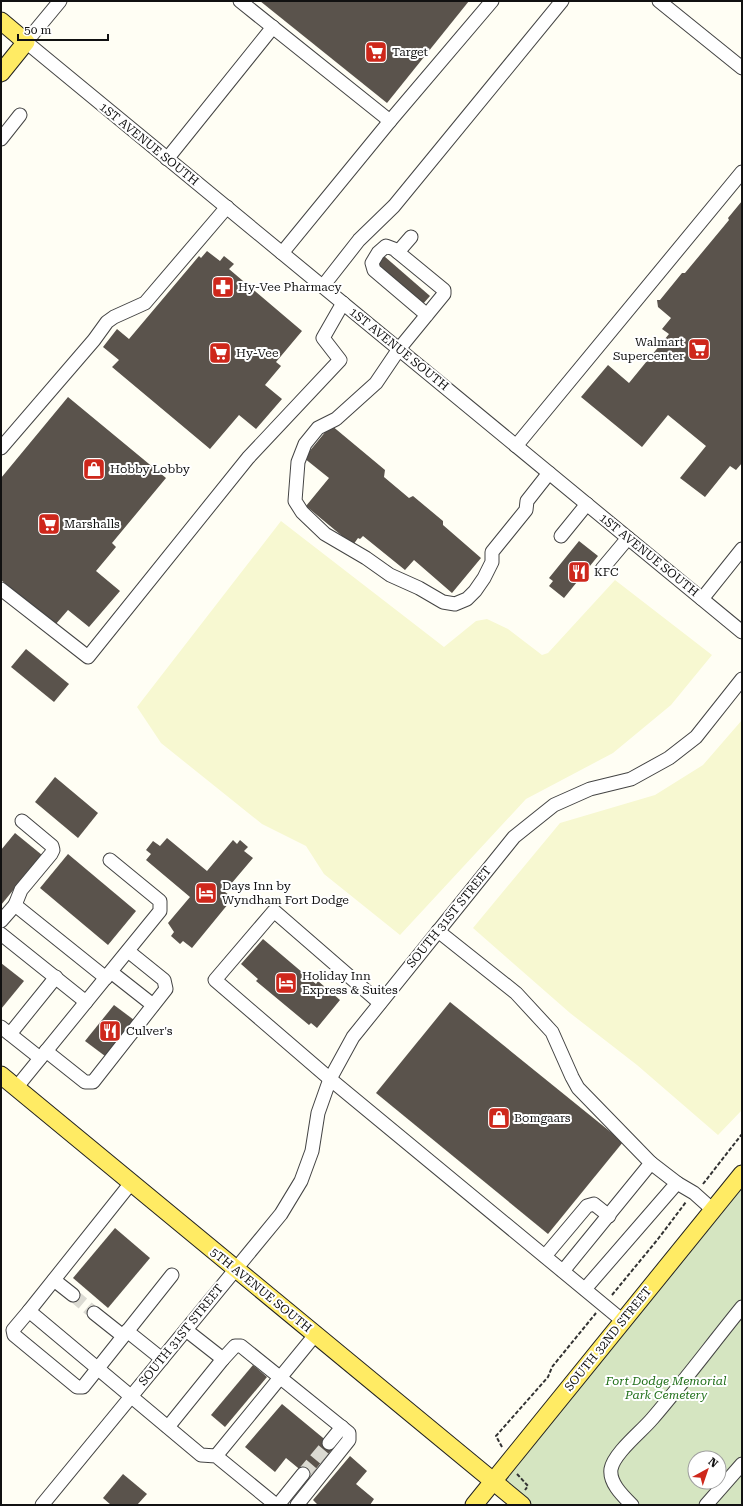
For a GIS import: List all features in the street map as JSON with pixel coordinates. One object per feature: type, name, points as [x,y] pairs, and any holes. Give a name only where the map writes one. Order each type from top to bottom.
[{"type":"main road","name":"1ST AVENUE SOUTH","points":[[1,22],[26,42]]},
{"type":"main road","points":[[1,73],[26,42]]},
{"type":"main road","name":"5TH AVENUE SOUTH","points":[[1,1075],[522,1505]]},
{"type":"main road","name":"SOUTH 32ND STREET","points":[[474,1505],[742,1174]]},
{"type":"street","points":[[26,42],[60,1]]},
{"type":"street","points":[[240,1],[390,121]]},
{"type":"street","points":[[282,253],[390,121],[492,1]]},
{"type":"street","points":[[322,286],[359,240],[394,206],[562,1]]},
{"type":"street","points":[[659,1],[742,68]]},
{"type":"street","points":[[167,159],[273,27]]},
{"type":"street","name":"1ST AVENUE SOUTH","points":[[26,42],[742,632]]},
{"type":"street","points":[[1,139],[20,115]]},
{"type":"street","points":[[516,446],[742,172]]},
{"type":"street","points":[[1,448],[94,340],[107,322],[114,317],[146,303],[227,208]]},
{"type":"street","points":[[398,252],[411,237]]},
{"type":"street","points":[[359,240],[378,253]]},
{"type":"street","points":[[427,315],[374,270],[372,263],[378,253],[386,246],[398,252],[444,290],[444,294],[427,315],[399,349],[376,383],[336,419],[318,428],[305,444],[298,462],[295,501],[302,512],[325,534],[390,574],[443,602],[455,604],[467,599],[484,578],[492,562],[492,552],[526,510],[527,501],[549,473]]},
{"type":"street","points":[[1,589],[88,657],[248,458],[340,360],[323,338],[343,303]]},
{"type":"street","points":[[561,536],[587,504]]},
{"type":"street","points":[[602,569],[628,538]]},
{"type":"street","points":[[702,599],[742,550]]},
{"type":"street","name":"SOUTH 31ST STREET","points":[[42,1505],[281,1214],[301,1181],[312,1151],[318,1113],[330,1079],[353,1037],[514,837],[554,806],[590,789],[631,779],[669,758],[696,737],[742,679]]},
{"type":"street","points":[[1,921],[14,905],[21,890],[53,850],[52,846],[22,821]]},
{"type":"street","points":[[16,1088],[160,911],[160,901],[110,860]]},
{"type":"street","points":[[14,905],[108,975],[153,1006]]},
{"type":"street","points":[[380,1003],[274,911],[215,980],[330,1079],[623,1321]]},
{"type":"street","points":[[438,931],[516,993],[552,1032],[578,1088],[651,1163],[677,1183],[694,1193],[713,1210]]},
{"type":"street","points":[[1,934],[86,1002]]},
{"type":"street","points":[[56,977],[6,1031],[85,1082],[92,1082],[166,989],[164,980],[128,951]]},
{"type":"street","points":[[563,1271],[651,1163]]},
{"type":"street","points":[[131,1183],[13,1330],[14,1334],[77,1387],[83,1387],[172,1275]]},
{"type":"street","points":[[585,1289],[677,1183]]},
{"type":"street","points":[[545,1256],[587,1206],[594,1204],[609,1216]]},
{"type":"street","points":[[54,1280],[73,1295]]},
{"type":"street","points":[[632,1505],[613,1481],[611,1469],[620,1452],[651,1420],[742,1307]]},
{"type":"street","points":[[28,1311],[201,1455],[216,1456],[277,1505],[303,1474]]},
{"type":"street","points":[[94,1313],[162,1359]]},
{"type":"street","points":[[186,1330],[223,1359]]},
{"type":"street","points":[[216,1456],[315,1335]]},
{"type":"street","points":[[168,1427],[223,1359],[235,1346],[242,1346],[349,1433],[349,1440],[297,1505]]},
{"type":"street","points":[[329,1443],[342,1427]]},
{"type":"street","points":[[706,1505],[742,1464]]},
{"type":"green space","points":[[281,521],[444,647],[476,621],[487,619],[508,629],[542,655],[548,653],[615,580],[712,655],[671,705],[613,753],[526,799],[400,935],[324,874],[306,846],[262,824],[161,743],[137,707]]},
{"type":"green space","points":[[742,720],[742,1110],[718,1135],[637,1065],[570,1013],[473,928],[560,823],[655,795],[703,765]]},
{"type":"green space","name":"Fort Dodge Memorial Park Cemetery","points":[[742,1174],[742,1505],[522,1505],[493,1481]]},
{"type":"building","name":"Target","points":[[260,1],[469,1],[387,103]]},
{"type":"building","name":"Walmart Supercenter","points":[[742,201],[742,463],[736,470],[730,466],[705,497],[680,478],[706,446],[668,415],[642,447],[581,397],[608,365],[629,383],[669,334],[662,329],[671,318],[658,307],[657,300],[660,300],[682,273],[685,273],[729,220],[728,218]]},
{"type":"building","points":[[207,251],[220,261],[224,256],[234,264],[229,269],[302,331],[276,362],[281,366],[265,385],[282,399],[256,429],[239,415],[210,449],[112,367],[119,360],[103,347],[117,329],[129,339],[199,256],[201,258]]},
{"type":"building","points":[[384,256],[430,296],[422,305],[375,266]]},
{"type":"building","points":[[68,397],[166,478],[112,543],[116,547],[96,571],[120,591],[89,627],[68,610],[55,625],[1,580],[1,478]]},
{"type":"building","points":[[331,425],[385,470],[384,477],[409,498],[413,496],[443,521],[443,525],[481,558],[452,593],[414,560],[405,570],[363,536],[360,539],[358,538],[353,545],[306,506],[329,478],[304,458]]},
{"type":"building","points":[[579,541],[598,556],[564,598],[549,586],[553,581],[549,578]]},
{"type":"building","points":[[26,649],[69,684],[54,702],[11,667]]},
{"type":"building","points":[[55,777],[98,813],[78,838],[35,802]]},
{"type":"building","points":[[15,833],[42,855],[1,905],[1,850]]},
{"type":"building","name":"Days Inn by Wyndham Fort Dodge","points":[[167,838],[207,871],[233,840],[237,844],[240,840],[248,847],[244,851],[253,858],[231,884],[228,881],[221,889],[233,898],[192,948],[183,941],[180,944],[171,936],[174,932],[168,923],[190,897],[146,860],[151,854],[146,850],[153,841],[160,846]]},
{"type":"building","points":[[68,854],[136,911],[108,945],[40,888]]},
{"type":"building","name":"Holiday Inn Express & Suites","points":[[263,939],[316,984],[318,981],[340,1000],[317,1028],[311,1023],[309,1025],[256,981],[258,979],[241,964]]},
{"type":"building","points":[[1,963],[24,981],[1,1009]]},
{"type":"building","name":"Bomgaars","points":[[450,1002],[623,1142],[548,1234],[376,1093]]},
{"type":"building","name":"Culver's","points":[[114,1005],[134,1020],[105,1056],[85,1041]]},
{"type":"building","points":[[115,1228],[150,1258],[108,1308],[73,1278]]},
{"type":"building","points":[[253,1365],[267,1377],[225,1427],[211,1415]]},
{"type":"building","points":[[282,1404],[334,1447],[309,1477],[286,1458],[275,1472],[245,1447]]},
{"type":"building","points":[[350,1456],[367,1471],[356,1484],[374,1499],[370,1505],[318,1505],[313,1500]]},
{"type":"building","points":[[123,1474],[147,1494],[137,1505],[111,1505],[103,1498]]},
{"type":"tunnel","points":[[73,1295],[94,1313]]},
{"type":"tunnel","points":[[303,1474],[329,1443]]},
{"type":"place","name":"Target","points":[[376,52]]},
{"type":"place","name":"Hy-Vee Pharmacy","points":[[223,287]]},
{"type":"place","name":"Walmart Supercenter","points":[[699,349]]},
{"type":"place","name":"Hy-Vee","points":[[220,353]]},
{"type":"place","name":"Hobby Lobby","points":[[94,469]]},
{"type":"place","name":"Marshalls","points":[[49,524]]},
{"type":"place","name":"KFC","points":[[579,572]]},
{"type":"place","name":"Days Inn by Wyndham Fort Dodge","points":[[206,893]]},
{"type":"place","name":"Holiday Inn Express & Suites","points":[[286,983]]},
{"type":"place","name":"Culver's","points":[[110,1031]]},
{"type":"place","name":"Bomgaars","points":[[499,1118]]}]
